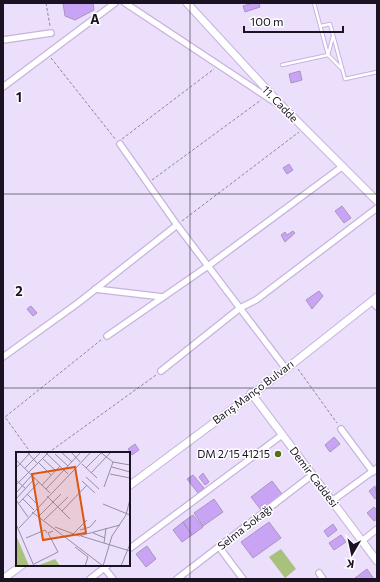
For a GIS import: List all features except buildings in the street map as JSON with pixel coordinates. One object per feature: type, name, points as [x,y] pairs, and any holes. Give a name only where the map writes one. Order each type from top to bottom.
[{"type":"street","points":[[3,87],[115,3]]},
{"type":"street","points":[[125,3],[282,106]]},
{"type":"street","name":"11. Cadde","points":[[187,3],[282,106],[377,201]]},
{"type":"street","points":[[3,40],[51,33]]},
{"type":"street","points":[[120,144],[177,225],[286,369]]},
{"type":"street","points":[[107,336],[208,266],[343,166]]},
{"type":"street","points":[[161,371],[240,308],[256,300],[377,208]]},
{"type":"street","points":[[3,357],[95,289],[177,225]]},
{"type":"street","points":[[95,289],[163,297]]},
{"type":"street","points":[[375,299],[377,307]]},
{"type":"street","name":"Barış Manço Bulvarı","points":[[130,485],[251,393],[286,369],[375,299]]},
{"type":"street","name":"Demir Caddesi","points":[[251,393],[377,561]]},
{"type":"street","points":[[332,501],[375,470],[341,429]]},
{"type":"street","points":[[130,548],[282,434]]},
{"type":"street","name":"Selma Sokağı","points":[[177,579],[312,475]]},
{"type":"street","points":[[362,541],[377,528]]},
{"type":"street","points":[[219,547],[243,579]]},
{"type":"street","points":[[3,579],[21,566]]},
{"type":"street","points":[[90,579],[105,566],[113,579]]},
{"type":"street","points":[[319,573],[323,579]]},
{"type":"lane","points":[[314,3],[328,55],[342,68]]},
{"type":"lane","points":[[321,26],[330,24],[345,79],[377,72]]},
{"type":"lane","points":[[328,55],[333,35]]},
{"type":"lane","points":[[282,65],[328,55]]},
{"type":"path","points":[[46,3],[51,33]]},
{"type":"path","points":[[48,54],[118,142],[219,65]]},
{"type":"path","points":[[147,183],[266,96]]},
{"type":"path","points":[[177,225],[304,128]]},
{"type":"path","points":[[3,419],[107,336]]},
{"type":"path","points":[[293,362],[341,429]]},
{"type":"path","points":[[49,452],[161,371]]},
{"type":"path","points":[[5,417],[30,452]]},
{"type":"green space","points":[[281,549],[296,569],[285,578],[269,557]]},
{"type":"place","name":"DM 2/15 41215","points":[[278,454]]}]
